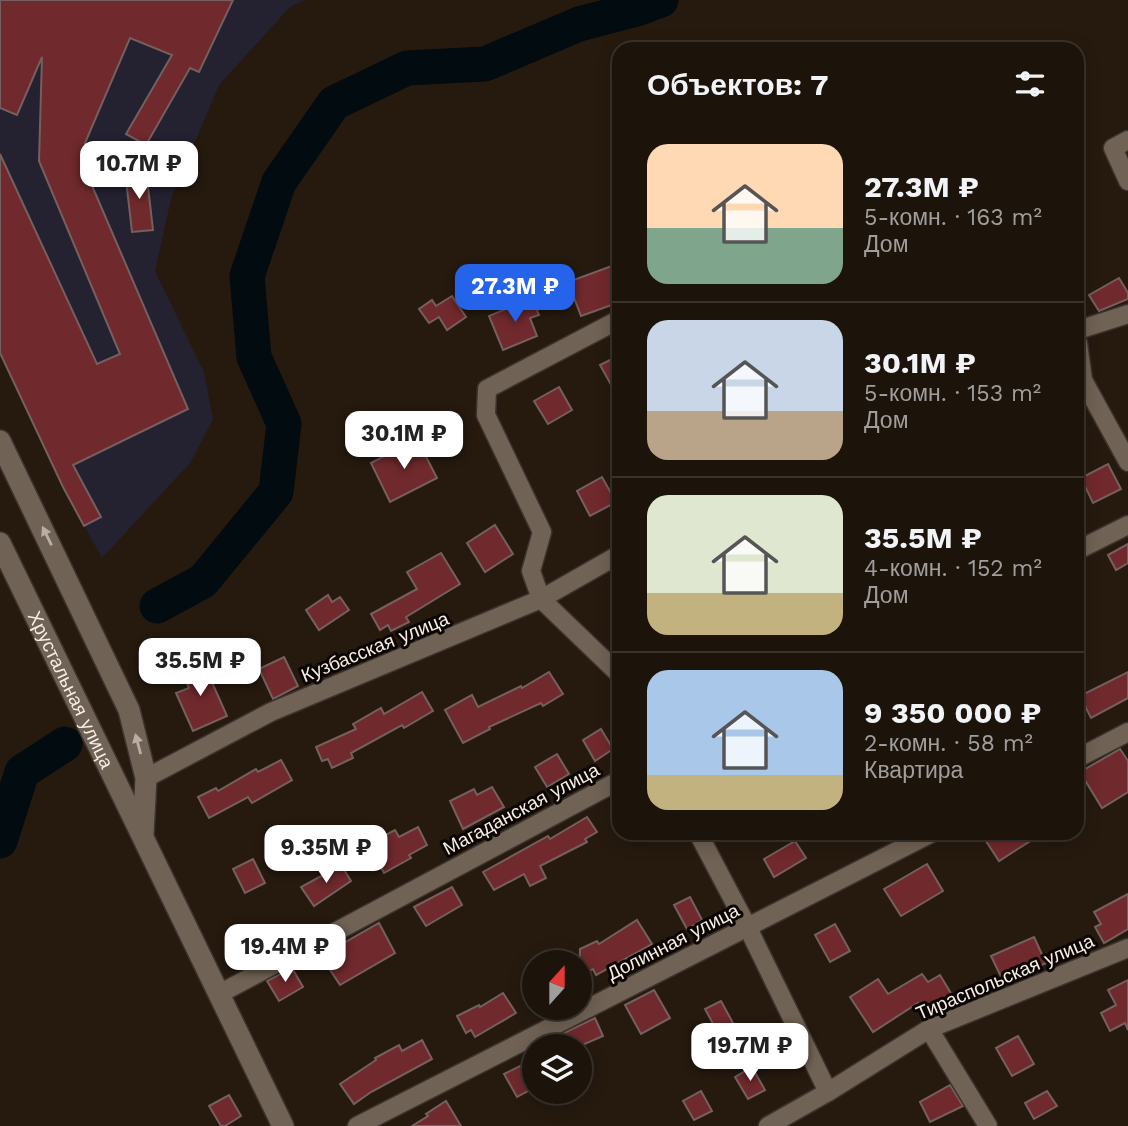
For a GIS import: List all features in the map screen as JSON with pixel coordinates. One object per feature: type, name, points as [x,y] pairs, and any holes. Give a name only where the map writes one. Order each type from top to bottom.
[{"type":"street","points":[[1128,141],[1113,148],[1128,181]]},
{"type":"street","points":[[1084,328],[1128,314]]},
{"type":"street","points":[[612,323],[487,389],[486,415],[542,532],[531,572],[541,599],[612,667]]},
{"type":"street","points":[[1084,382],[1128,462]]},
{"type":"street","name":"Хрустальная улица","points":[[0,440],[129,710],[146,778],[143,836]]},
{"type":"street","points":[[1084,547],[1128,525]]},
{"type":"street","name":"Хрустальная улица","points":[[0,543],[283,1126]]},
{"type":"street","name":"Кузбасская улица","points":[[146,778],[271,712],[541,599],[612,559]]},
{"type":"street","points":[[1084,755],[1128,732]]},
{"type":"street","name":"Магаданская улица","points":[[219,994],[612,784]]},
{"type":"street","points":[[702,840],[828,1092]]},
{"type":"street","name":"Долинная улица","points":[[357,1126],[918,840]]},
{"type":"street","name":"Тираспольская улица","points":[[768,1126],[929,1029],[1126,953]]},
{"type":"street","points":[[929,1029],[988,1126]]},
{"type":"shaded area","points":[[0,0],[305,0],[290,7],[219,85],[171,199],[155,271],[204,372],[213,420],[190,463],[102,558],[63,487],[0,353]]},
{"type":"building","points":[[0,0],[233,0],[199,72],[190,68],[146,145],[126,134],[172,55],[130,38],[85,143],[84,167],[188,409],[73,465],[101,517],[84,526],[0,353],[0,154],[97,364],[120,354],[39,161],[42,57],[17,115],[0,108]]},
{"type":"building","points":[[146,169],[153,230],[132,232],[125,171]]},
{"type":"building","points":[[612,266],[612,305],[581,316],[568,282]]},
{"type":"building","points":[[1119,278],[1128,293],[1128,299],[1099,311],[1089,295]]},
{"type":"building","points":[[452,296],[466,317],[447,330],[439,317],[429,323],[419,309],[432,300],[436,306]]},
{"type":"building","points":[[532,298],[539,315],[530,318],[537,336],[503,350],[489,316]]},
{"type":"building","points":[[612,359],[612,387],[600,365]]},
{"type":"building","points":[[559,387],[572,410],[548,424],[534,401]]},
{"type":"building","points":[[417,439],[437,478],[390,502],[371,463]]},
{"type":"building","points":[[1108,464],[1121,489],[1093,503],[1084,484],[1084,476]]},
{"type":"building","points":[[602,477],[612,495],[612,504],[590,516],[577,491]]},
{"type":"building","points":[[495,525],[513,554],[485,572],[467,543]]},
{"type":"building","points":[[1128,544],[1128,563],[1116,570],[1108,555]]},
{"type":"building","points":[[441,553],[460,584],[406,617],[409,622],[391,631],[388,625],[380,630],[371,614],[417,589],[407,572]]},
{"type":"building","points":[[328,595],[332,602],[340,597],[349,610],[319,630],[306,610]]},
{"type":"building","points":[[284,657],[298,686],[273,699],[259,669]]},
{"type":"building","points":[[203,662],[227,716],[193,731],[176,693],[189,688],[182,671]]},
{"type":"building","points":[[549,672],[563,694],[543,706],[541,703],[489,727],[490,729],[463,743],[445,710],[472,695],[478,707],[521,686],[522,688]]},
{"type":"building","points":[[1128,672],[1128,698],[1091,718],[1084,704],[1084,694]]},
{"type":"building","points":[[422,692],[433,711],[351,753],[353,758],[332,768],[328,759],[322,761],[316,747],[356,729],[353,724],[381,708],[384,714]]},
{"type":"building","points":[[601,729],[612,750],[595,761],[583,740]]},
{"type":"building","points":[[1120,749],[1128,761],[1128,792],[1102,808],[1084,779],[1084,770]]},
{"type":"building","points":[[557,754],[569,774],[547,787],[535,767]]},
{"type":"building","points":[[281,760],[292,780],[252,803],[248,797],[209,818],[198,797],[216,788],[218,791],[256,769],[258,772]]},
{"type":"building","points":[[492,787],[504,807],[463,829],[450,801],[474,789],[477,795]]},
{"type":"building","points":[[587,817],[597,832],[585,839],[587,842],[540,866],[546,878],[530,886],[524,874],[494,890],[483,872],[548,836],[550,839]]},
{"type":"building","points":[[418,827],[427,845],[409,855],[411,858],[384,873],[368,844],[395,830],[399,837]]},
{"type":"building","points":[[988,840],[1032,840],[999,861]]},
{"type":"building","points":[[795,841],[806,858],[774,877],[764,859]]},
{"type":"building","points":[[253,859],[265,883],[245,893],[233,869]]},
{"type":"building","points":[[927,864],[943,891],[901,916],[884,889]]},
{"type":"building","points":[[341,865],[351,881],[314,906],[301,887]]},
{"type":"building","points":[[452,887],[462,905],[426,926],[414,907]]},
{"type":"building","points":[[1128,894],[1128,929],[1104,943],[1095,927],[1101,924],[1094,912]]},
{"type":"building","points":[[690,897],[702,920],[687,929],[674,905]]},
{"type":"building","points":[[637,920],[652,944],[596,975],[592,970],[592,950],[580,949],[597,941],[599,944]]},
{"type":"building","points":[[379,923],[395,953],[340,985],[321,956]]},
{"type":"building","points":[[835,924],[850,951],[830,962],[815,935]]},
{"type":"building","points":[[1034,937],[1046,963],[1004,983],[991,956]]},
{"type":"building","points":[[292,968],[303,987],[279,1001],[267,981]]},
{"type":"building","points":[[922,974],[928,982],[940,975],[952,995],[923,1012],[918,1003],[873,1032],[850,997],[878,979],[888,994]]},
{"type":"building","points":[[1128,980],[1128,1030],[1125,1023],[1110,1031],[1101,1013],[1116,1005],[1108,990]]},
{"type":"building","points":[[654,990],[670,1018],[641,1034],[625,1005]]},
{"type":"building","points":[[503,993],[516,1013],[475,1037],[471,1030],[466,1033],[457,1016],[479,1005],[480,1007]]},
{"type":"building","points":[[721,1001],[733,1023],[717,1031],[705,1009]]},
{"type":"building","points":[[595,1018],[603,1036],[592,1041],[592,1034],[564,1033],[592,1020]]},
{"type":"building","points":[[1018,1036],[1034,1064],[1012,1076],[996,1048]]},
{"type":"building","points":[[422,1040],[432,1059],[354,1104],[340,1084],[376,1060],[375,1058],[399,1045],[402,1051]]},
{"type":"building","points":[[522,1065],[522,1094],[517,1097],[504,1074]]},
{"type":"building","points":[[752,1067],[765,1090],[748,1099],[735,1077]]},
{"type":"building","points":[[950,1085],[963,1106],[930,1122],[920,1102]]},
{"type":"building","points":[[701,1091],[712,1111],[694,1120],[683,1101]]},
{"type":"building","points":[[1047,1091],[1057,1106],[1034,1119],[1025,1103]]},
{"type":"building","points":[[229,1095],[241,1116],[221,1126],[209,1106]]},
{"type":"building","points":[[446,1101],[461,1126],[412,1126],[428,1116],[426,1114]]},
{"type":"waterway","points":[[157,606],[203,581],[276,492],[284,424],[254,357],[247,276],[279,182],[334,103],[407,68],[485,64],[579,24],[661,0]]},
{"type":"waterway","points":[[0,841],[22,772],[65,744]]}]
